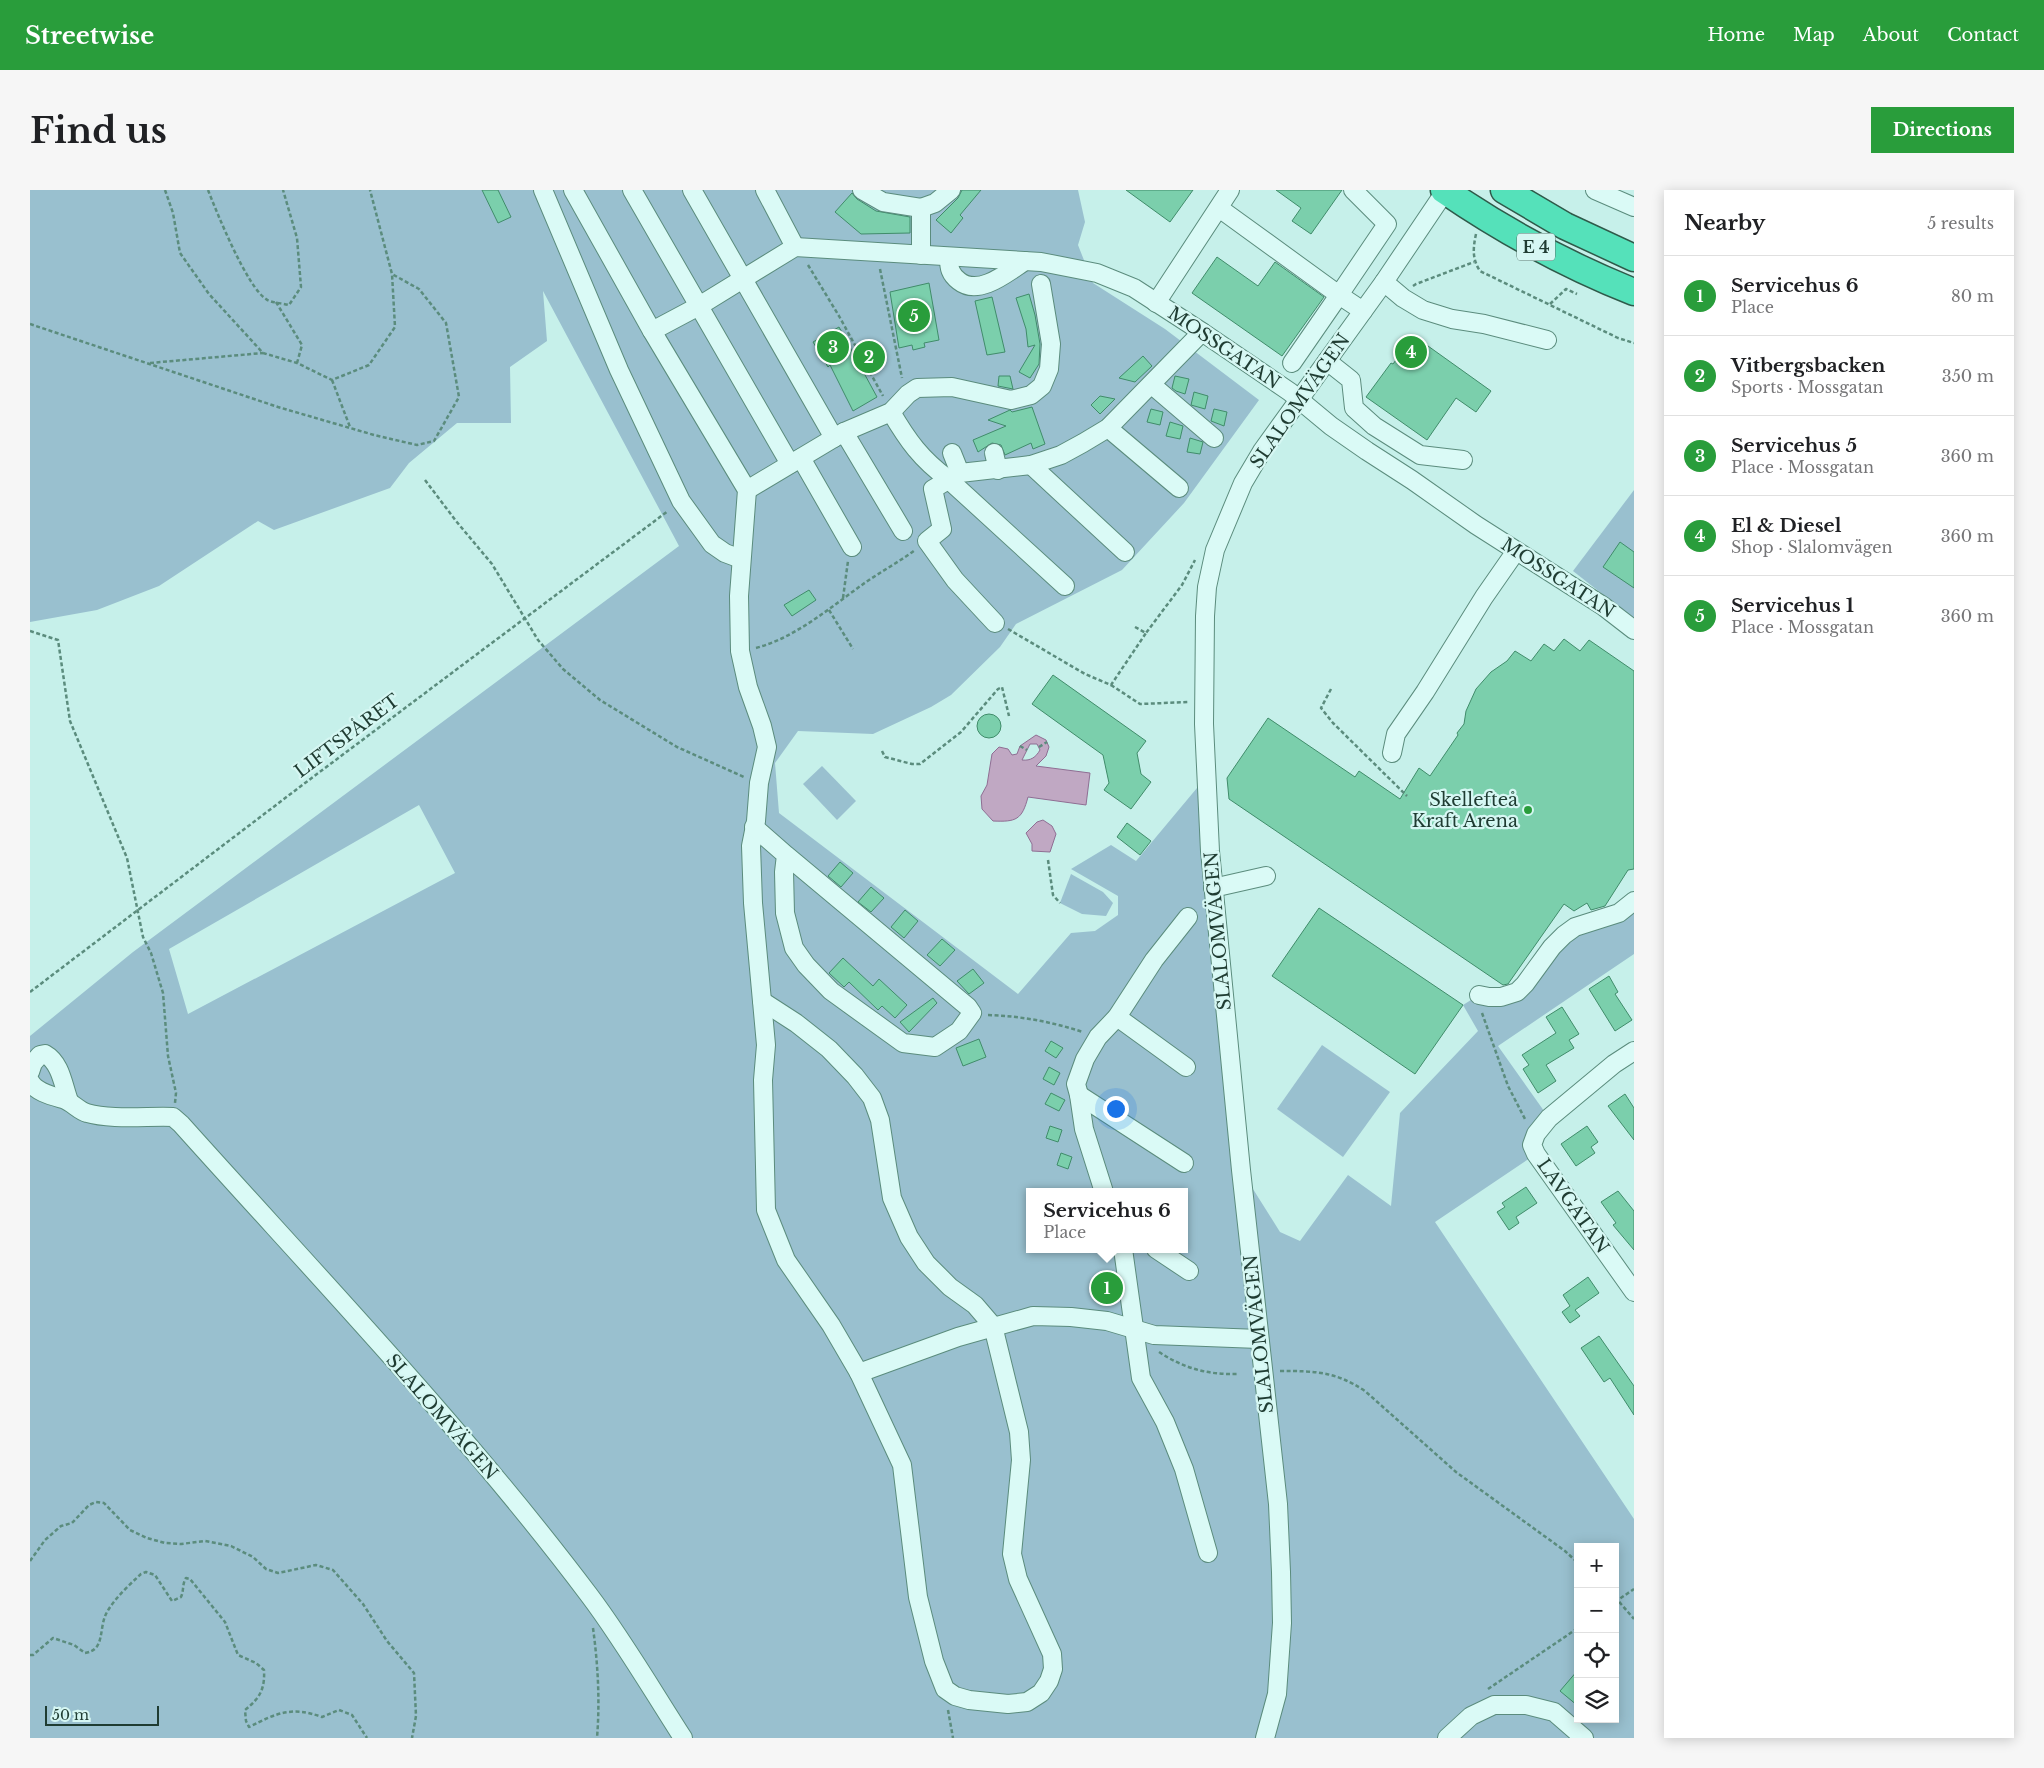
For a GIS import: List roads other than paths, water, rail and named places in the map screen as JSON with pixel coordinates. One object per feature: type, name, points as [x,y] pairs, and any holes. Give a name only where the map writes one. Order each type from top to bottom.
[{"type":"highway","name":"E 4","points":[[1445,190],[1483,216],[1538,249],[1584,272],[1634,292]]},
{"type":"highway","name":"E 4","points":[[1504,190],[1566,226],[1634,258]]},
{"type":"street","points":[[543,190],[619,370],[681,501],[712,544],[725,553],[741,558]]},
{"type":"street","points":[[573,190],[652,331],[747,490],[738,596],[740,651],[748,687],[762,726],[766,748],[759,783],[756,821],[751,846],[751,867],[762,1001],[766,1045],[763,1080],[766,1210],[786,1260],[831,1325],[859,1373],[902,1465],[918,1597],[934,1661],[945,1689],[955,1696],[969,1700],[1008,1704],[1027,1702],[1040,1693],[1050,1681],[1053,1669],[1052,1654],[1018,1579],[1012,1554],[1021,1460],[1019,1432],[992,1326],[975,1305],[950,1287],[926,1263],[909,1237],[892,1198],[880,1120],[872,1098],[855,1076],[829,1049],[762,1001]]},
{"type":"street","points":[[632,190],[699,306],[852,547]]},
{"type":"street","points":[[692,190],[839,435],[903,531]]},
{"type":"street","points":[[862,190],[883,202],[921,208],[935,203],[951,190]]},
{"type":"street","points":[[1156,302],[1230,190]]},
{"type":"street","points":[[1292,363],[1387,224],[1353,190]]},
{"type":"street","name":"SLALOMVÄGEN","points":[[1265,1738],[1277,1694],[1282,1623],[1278,1504],[1213,888],[1204,702],[1207,587],[1216,550],[1243,484],[1266,443],[1384,282],[1445,190]]},
{"type":"street","points":[[1595,190],[1634,208]]},
{"type":"street","points":[[652,331],[699,306],[743,277],[795,247],[773,195]]},
{"type":"street","points":[[921,208],[925,256]]},
{"type":"street","points":[[1218,208],[1363,311]]},
{"type":"street","name":"MOSSGATAN","points":[[795,247],[949,258],[1025,261],[1097,273],[1134,288],[1202,332],[1298,399],[1366,451],[1516,551],[1603,606],[1634,630]]},
{"type":"street","points":[[949,258],[949,268],[953,276],[963,284],[976,287],[988,283],[1025,261]]},
{"type":"street","points":[[1384,282],[1423,310],[1452,319],[1484,324],[1547,340]]},
{"type":"street","points":[[747,490],[839,435],[892,412],[908,394],[917,388],[952,387],[1011,400],[1031,395],[1042,386],[1050,369],[1051,344],[1041,284]]},
{"type":"street","points":[[995,623],[954,580],[927,541],[942,528],[933,489],[954,476],[1032,465],[1061,455],[1108,428],[1202,332]]},
{"type":"street","points":[[1327,361],[1351,380],[1354,408],[1374,426],[1420,455],[1464,460]]},
{"type":"street","points":[[1152,385],[1214,438]]},
{"type":"street","points":[[892,412],[908,441],[930,466],[954,476],[1065,586]]},
{"type":"street","points":[[1108,428],[1179,488]]},
{"type":"street","points":[[952,453],[954,476]]},
{"type":"street","points":[[994,453],[998,470]]},
{"type":"street","points":[[1032,465],[1125,552]]},
{"type":"street","points":[[1392,753],[1396,734],[1425,692],[1484,597],[1516,551]]},
{"type":"street","points":[[754,827],[961,1001],[972,1013],[966,1023],[935,1047],[904,1043],[831,991],[806,966],[794,948],[785,913],[784,872],[786,855]]},
{"type":"street","points":[[1213,888],[1266,876]]},
{"type":"street","points":[[1479,995],[1501,997],[1517,992],[1526,984],[1552,947],[1564,935],[1575,927],[1619,913],[1634,900]]},
{"type":"street","points":[[1103,1188],[1084,1129],[1076,1084],[1085,1060],[1098,1038],[1117,1018],[1154,960],[1188,917]]},
{"type":"street","points":[[1117,1018],[1186,1067]]},
{"type":"street","name":"LAVGATAN","points":[[1634,1051],[1614,1064],[1549,1118],[1536,1134],[1532,1145],[1536,1154],[1634,1292]]},
{"type":"street","points":[[30,1072],[33,1063],[40,1054],[50,1057],[59,1071],[69,1101]]},
{"type":"street","points":[[30,1081],[31,1084],[44,1093],[69,1101]]},
{"type":"street","points":[[1079,1095],[1184,1163]]},
{"type":"street","name":"SLALOMVÄGEN","points":[[69,1101],[85,1113],[108,1116],[173,1117],[445,1418],[588,1595],[683,1738]]},
{"type":"street","points":[[1124,1253],[1141,1378],[1166,1422],[1184,1469],[1208,1553]]},
{"type":"street","points":[[1162,1253],[1190,1271]]},
{"type":"street","points":[[859,1373],[992,1326],[1033,1316],[1107,1321],[1154,1335],[1260,1339]]},
{"type":"street","points":[[1447,1738],[1471,1716],[1494,1705],[1526,1705],[1554,1712],[1584,1738]]},
{"type":"place","name":"Servicehus 1","points":[[914,316]]},
{"type":"place","name":"Servicehus 5","points":[[833,347]]},
{"type":"place","name":"El & Diesel","points":[[1411,352]]},
{"type":"place","name":"Vitbergsbacken","points":[[869,357]]},
{"type":"place","name":"Skellefteå Kraft Arena","points":[[1528,810]]},
{"type":"place","name":"Servicehus 6","points":[[1107,1288]]}]
